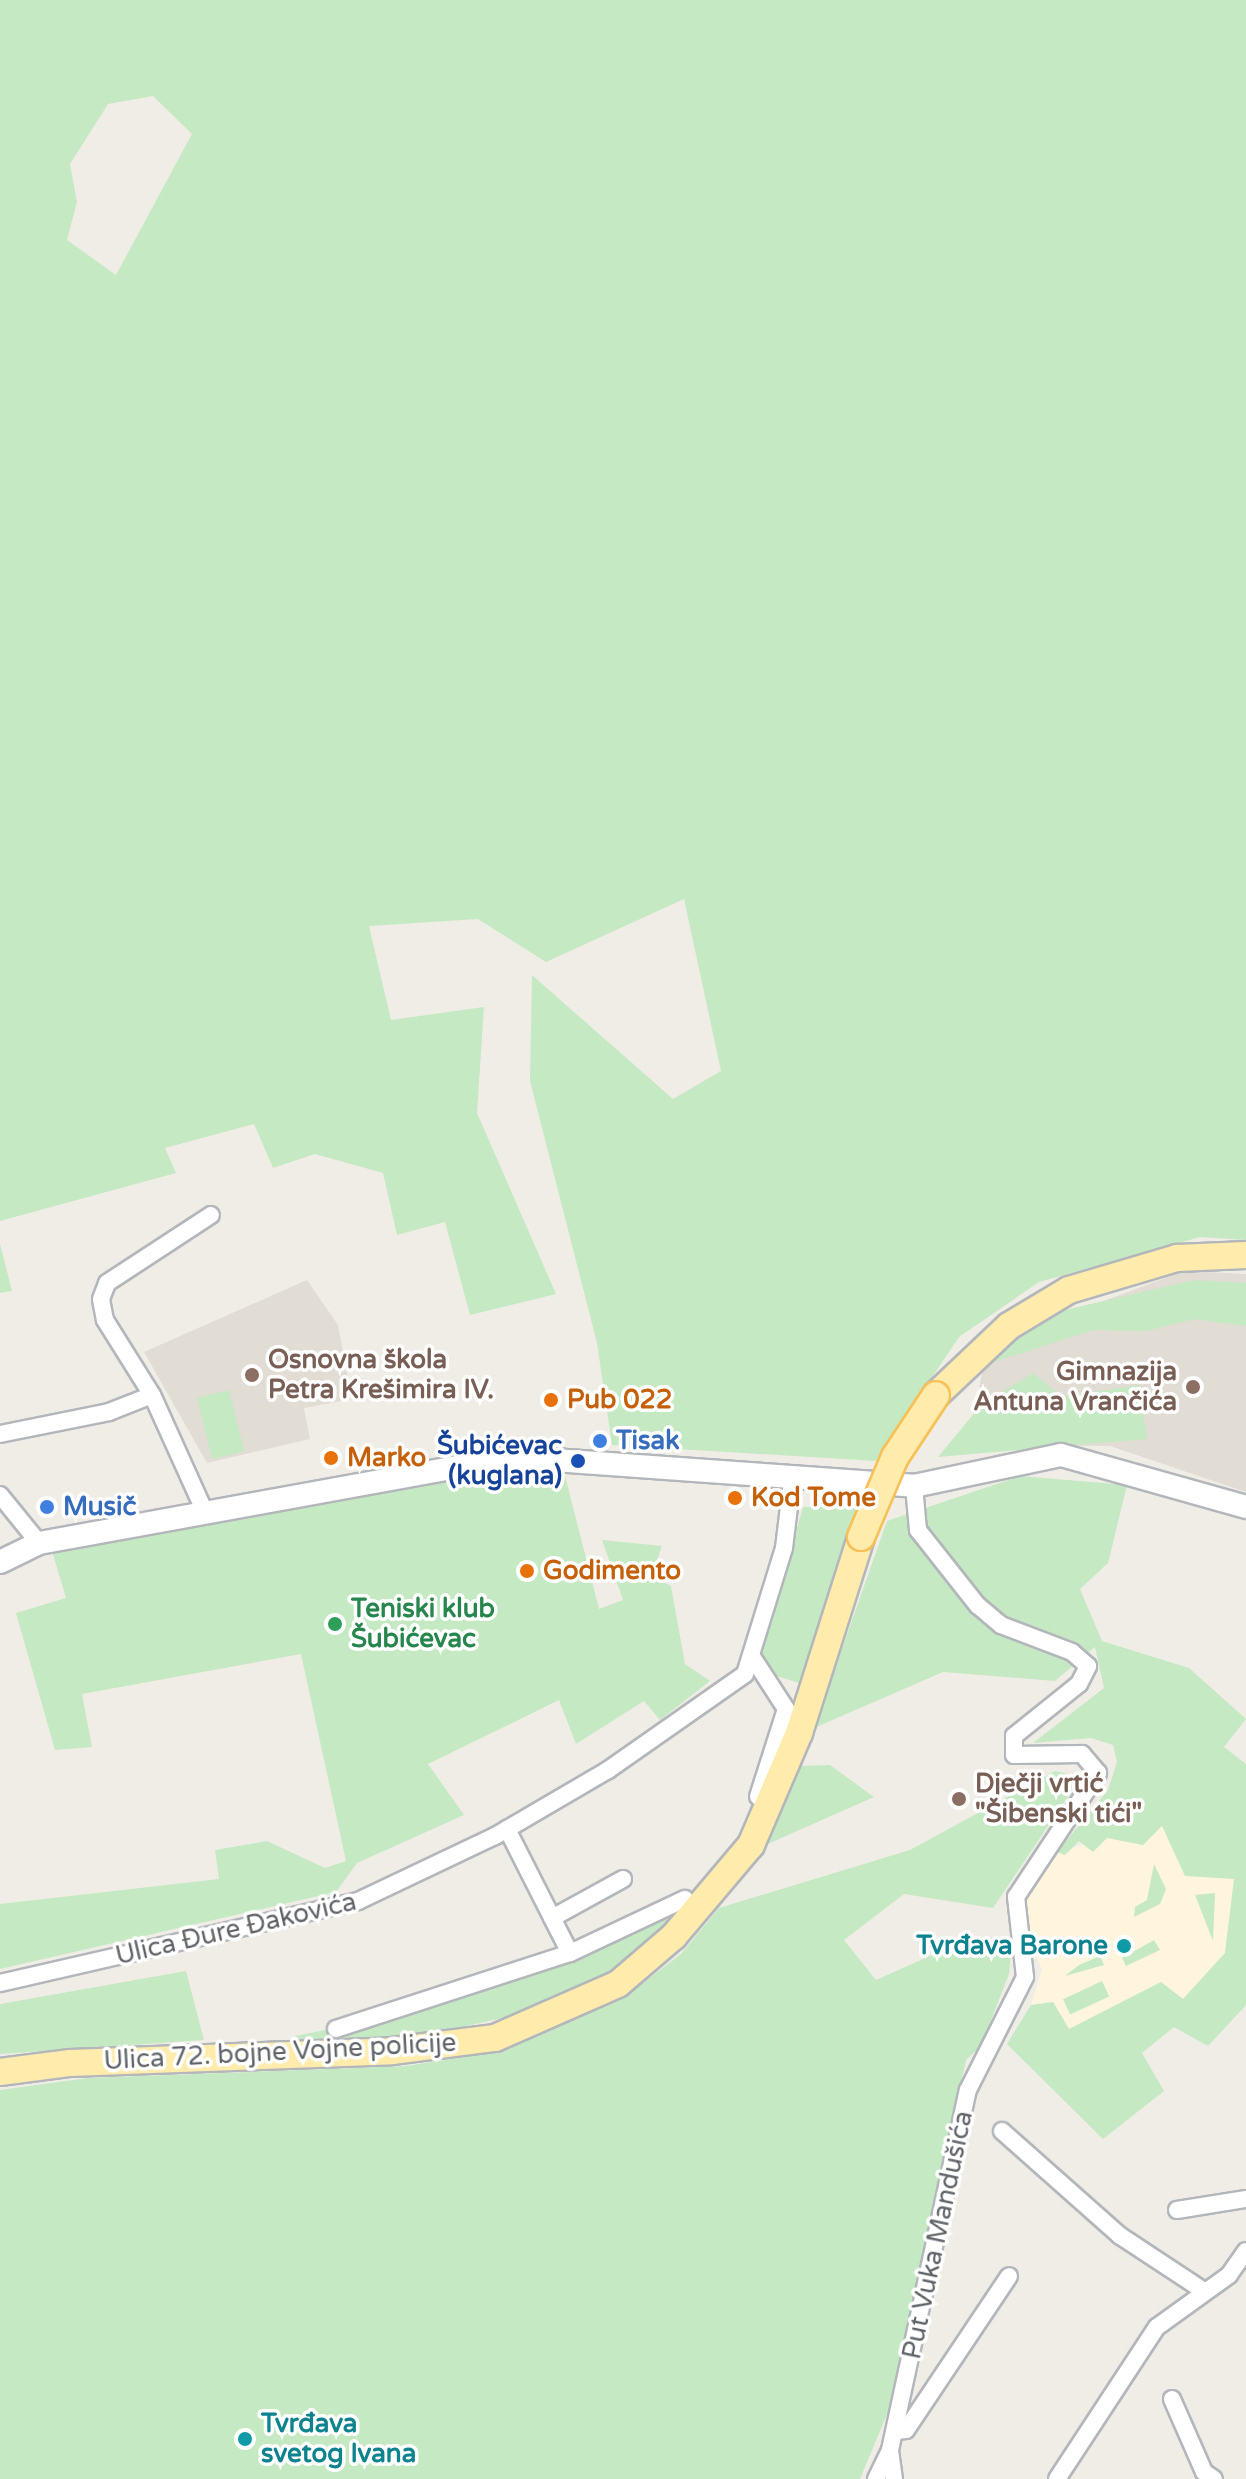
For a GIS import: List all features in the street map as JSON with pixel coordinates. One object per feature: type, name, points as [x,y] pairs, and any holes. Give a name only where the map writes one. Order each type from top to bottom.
[{"type":"main road","name":"Ulica 72. bojne Vojne policije","points":[[0,2072],[70,2063],[392,2051],[495,2038],[618,1984],[674,1936],[751,1845],[799,1733],[861,1537],[895,1457],[936,1395],[1009,1326],[1069,1290],[1177,1258],[1246,1255]]},
{"type":"street","points":[[204,1510],[152,1395],[105,1320],[101,1299],[107,1283],[211,1215]]},
{"type":"street","points":[[0,1434],[109,1412],[152,1395]]},
{"type":"street","points":[[0,1562],[39,1543],[204,1510],[512,1457],[792,1482],[914,1486],[1061,1455],[1246,1507]]},
{"type":"street","name":"Ulica Đure Đakovića","points":[[0,1983],[358,1901],[507,1829],[738,1680],[753,1658],[784,1548],[792,1482]]},
{"type":"street","name":"Put Vuka Mandušića","points":[[894,2479],[890,2450],[968,2090],[1015,2000],[1026,1967],[1012,1911],[1016,1897],[1098,1773],[1091,1756],[1020,1759],[1011,1746],[1079,1684],[1088,1666],[1072,1652],[1001,1625],[978,1606],[918,1530],[914,1486]]},
{"type":"street","points":[[0,1495],[39,1543]]},
{"type":"street","points":[[753,1658],[786,1709],[758,1797]]},
{"type":"street","points":[[507,1829],[570,1953]]},
{"type":"street","points":[[552,1918],[623,1879]]},
{"type":"street","points":[[336,2029],[570,1953],[685,1899]]},
{"type":"street","points":[[1002,2131],[1119,2235],[1204,2291]]},
{"type":"street","points":[[1177,2210],[1246,2199]]},
{"type":"street","points":[[1057,2479],[1148,2338],[1246,2251]]},
{"type":"street","points":[[896,2431],[906,2430],[1009,2276]]},
{"type":"street","points":[[1172,2399],[1206,2477]]},
{"type":"street","points":[[876,2479],[890,2450]]},
{"type":"shaded area","points":[[1184,1271],[1246,1274],[1246,1492],[1110,1446],[967,1445],[983,1369],[1042,1324]]},
{"type":"shaded area","name":"Osnovna škola Petra Krešimira IV.","points":[[307,1280],[338,1325],[352,1399],[304,1408],[310,1439],[207,1463],[144,1352]]},
{"type":"shaded area","points":[[1161,1826],[1234,1879],[1225,1953],[1183,1999],[1161,1982],[1069,2029],[1053,2002],[1031,2005],[1042,1970],[1018,1912],[1023,1898],[1057,1852],[1107,1838],[1143,1845]]},
{"type":"green space","points":[[0,0],[1246,0],[1246,1240],[1200,1237],[1039,1282],[959,1337],[876,1461],[612,1445],[597,1343],[530,1081],[532,975],[673,1099],[721,1071],[684,899],[546,962],[478,919],[369,926],[391,1020],[484,1007],[477,1113],[556,1294],[470,1315],[445,1222],[397,1235],[383,1173],[315,1154],[273,1168],[254,1124],[165,1148],[176,1173],[0,1221]],"holes":[[[153,96],[192,134],[116,275],[67,240],[77,202],[70,164],[108,104]]]},
{"type":"green space","points":[[0,1244],[12,1291],[0,1293]]},
{"type":"green space","points":[[1194,1280],[1246,1283],[1246,1326],[1194,1319],[1146,1331],[1093,1330],[991,1363],[1039,1316]]},
{"type":"green space","points":[[1033,1373],[1062,1397],[1139,1385],[1147,1439],[938,1457],[981,1405]]},
{"type":"green space","points":[[229,1390],[244,1451],[212,1459],[197,1398]]},
{"type":"green space","name":"Teniski klub Šubićevac","points":[[485,1472],[565,1476],[599,1609],[623,1600],[602,1540],[662,1546],[651,1576],[671,1586],[685,1664],[710,1681],[660,1720],[644,1701],[576,1744],[559,1700],[428,1764],[464,1815],[357,1863],[336,1892],[0,1969],[0,1904],[219,1879],[215,1850],[267,1841],[325,1868],[346,1861],[301,1654],[82,1694],[92,1747],[55,1750],[16,1613],[66,1598],[52,1551]]},
{"type":"green space","points":[[1020,1476],[1127,1485],[1108,1563],[1080,1589],[1102,1641],[1189,1668],[1246,1719],[1224,1747],[1246,1764],[1246,2005],[1208,2046],[1174,2027],[1142,2053],[1164,2091],[1103,2139],[1007,2044],[1031,2005],[1053,2002],[1069,2029],[1161,1982],[1183,1999],[1225,1953],[1234,1879],[1185,1876],[1162,1826],[1143,1845],[1107,1838],[1093,1852],[1079,1841],[1065,1855],[1057,1852],[1108,1790],[1117,1762],[1113,1745],[1091,1738],[1033,1743],[1104,1688],[1095,1647],[1055,1681],[943,1672],[814,1728],[887,1521]]},
{"type":"green space","points":[[803,1507],[858,1507],[802,1684],[758,1670]]},
{"type":"green space","points":[[830,1765],[874,1797],[761,1847],[798,1766]]},
{"type":"green space","points":[[1055,1771],[1081,1777],[993,1908],[904,1894],[844,1940],[876,1980],[950,1947],[1012,1942],[1009,1974],[981,2046],[966,2060],[892,2402],[860,2479],[0,2479],[0,2090],[88,2078],[406,2066],[503,2051],[626,1996],[681,1954],[719,1908],[910,1850]]},
{"type":"green space","points":[[1154,1864],[1166,1889],[1160,1904],[1134,1917],[1135,1907],[1147,1900]]},
{"type":"green space","points":[[1215,1893],[1213,1941],[1195,1895]]},
{"type":"green space","points":[[665,1916],[669,1925],[606,1974],[522,2014],[416,2037],[298,2043],[295,2036],[365,2022]]},
{"type":"green space","points":[[1063,1936],[1070,1943],[1044,1952],[1042,1947]]},
{"type":"green space","points":[[1154,1940],[1160,1950],[1126,1966],[1122,1958]]},
{"type":"green space","points":[[1100,1956],[1104,1965],[1065,1976],[1079,1965]]},
{"type":"green space","points":[[186,1971],[204,2040],[0,2054],[0,2004]]},
{"type":"green space","points":[[1102,1981],[1109,1996],[1070,2015],[1063,1999]]},
{"type":"place","name":"Osnovna škola Petra Krešimira IV.","points":[[252,1375]]},
{"type":"place","name":"Gimnazija Antuna Vrančića","points":[[1193,1387]]},
{"type":"place","name":"Pub 022","points":[[551,1400]]},
{"type":"place","name":"Tisak","points":[[600,1441]]},
{"type":"place","name":"Marko","points":[[331,1458]]},
{"type":"place","name":"Šubićevac (kuglana)","points":[[578,1461]]},
{"type":"place","name":"Kod Tome","points":[[735,1498]]},
{"type":"place","name":"Musič","points":[[47,1507]]},
{"type":"place","name":"Godimento","points":[[527,1571]]},
{"type":"place","name":"Teniski klub Šubićevac","points":[[335,1624]]},
{"type":"place","name":"Dječji vrtić \"Šibenski tići\"","points":[[959,1799]]},
{"type":"place","name":"Tvrđava Barone","points":[[1124,1946]]},
{"type":"place","name":"Tvrđava svetog Ivana","points":[[245,2439]]}]
